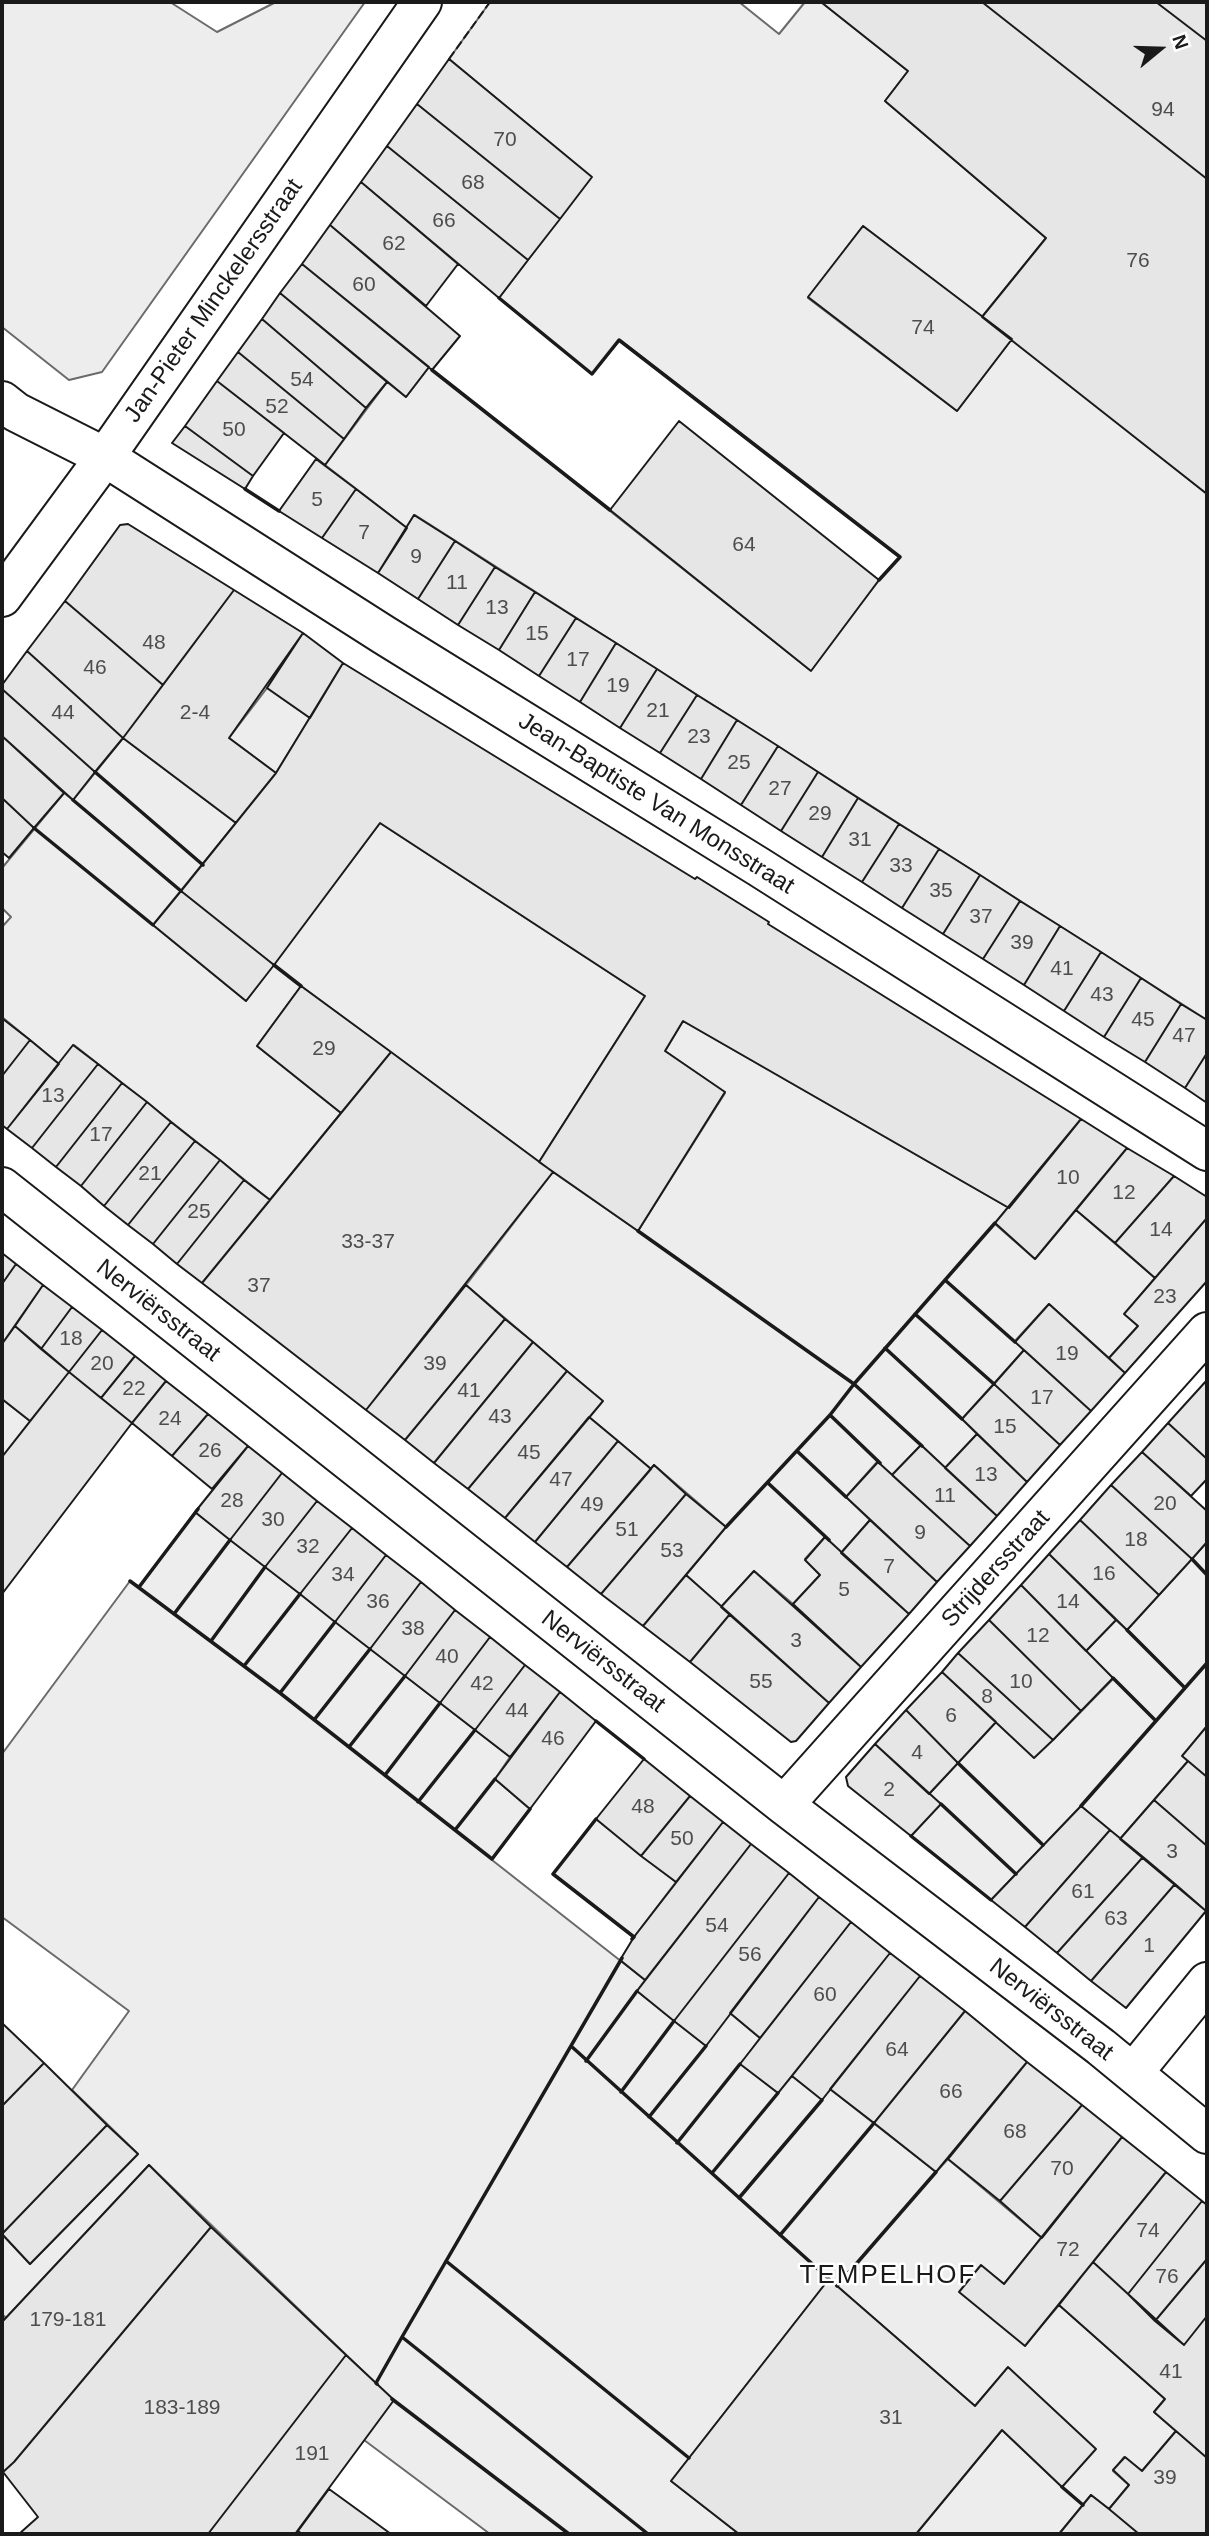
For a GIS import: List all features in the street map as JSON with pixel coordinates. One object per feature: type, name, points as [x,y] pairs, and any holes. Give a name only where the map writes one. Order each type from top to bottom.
[{"type":"street","name":"Jan-Pieter Minckelersstraat","points":[[2,597],[105,457],[422,2]]},
{"type":"street","name":"Jean-Baptiste Van Monsstraat","points":[[2,401],[16,412],[105,457],[1207,1151]]},
{"type":"street","name":"Nerviërsstraat","points":[[2,1187],[783,1805],[1133,2073],[1207,2134]]},
{"type":"street","name":"Strijdersstraat","points":[[783,1805],[1207,1332]]},
{"type":"street","points":[[1133,2073],[1207,1982]]},
{"type":"shaded area","points":[[2,2],[170,2],[217,32],[276,2],[365,2],[102,372],[69,380],[2,327]]},
{"type":"shaded area","points":[[490,2],[739,2],[779,34],[805,2],[821,2],[908,71],[885,101],[1046,238],[982,317],[863,226],[808,298],[957,411],[1012,339],[1207,494],[1207,1020],[415,515],[407,528],[325,465],[387,382],[406,397],[429,367],[810,670],[900,557],[620,340],[592,374],[499,298],[591,177],[449,59]]},
{"type":"shaded area","points":[[267,688],[310,718],[276,773],[229,738]]},
{"type":"shaded area","points":[[123,738],[236,823],[153,925],[246,1001],[380,823],[645,996],[539,1162],[301,986],[257,1046],[341,1113],[270,1200],[74,1045],[59,1064],[2,1017],[2,927],[11,917],[2,908],[2,868],[64,793],[73,800]]},
{"type":"shaded area","points":[[683,1021],[1009,1208],[995,1224],[1035,1259],[1076,1210],[1155,1278],[1125,1314],[1138,1326],[1109,1358],[1049,1304],[1015,1341],[1024,1350],[962,1419],[977,1434],[945,1468],[921,1445],[892,1475],[877,1462],[846,1497],[870,1520],[841,1553],[825,1537],[805,1559],[820,1575],[793,1604],[754,1571],[721,1607],[686,1575],[726,1527],[654,1465],[651,1469],[589,1417],[602,1401],[466,1285],[553,1172],[638,1231],[725,1093],[665,1051]]},
{"type":"shaded area","points":[[2,1399],[30,1421],[2,1457]]},
{"type":"shaded area","points":[[195,1512],[510,1757],[495,1779],[530,1809],[492,1860],[645,1980],[637,1991],[705,2045],[730,2013],[760,2038],[741,2064],[778,2093],[792,2076],[822,2099],[830,2089],[936,2172],[948,2159],[1042,2238],[1004,2284],[981,2266],[1025,2345],[1059,2305],[1165,2399],[1154,2412],[1176,2431],[1142,2471],[1124,2457],[1113,2471],[1129,2485],[1109,2509],[1091,2495],[1059,2534],[916,2534],[1002,2430],[1062,2487],[1008,2368],[975,2406],[829,2279],[671,2481],[739,2534],[490,2534],[364,2440],[393,2400],[149,2165],[6,2318],[2,2314],[2,2234],[30,2264],[138,2154],[72,2090],[129,2011],[2,1917],[2,1754],[130,1581],[140,1587]]},
{"type":"shaded area","points":[[1207,1542],[1207,1726],[1183,1756],[1188,1761],[1120,1839],[1081,1806],[991,1900],[911,1836],[940,1804],[929,1794],[996,1722],[1053,1740],[1113,1679],[1086,1651],[1116,1620],[1127,1630]]},
{"type":"shaded area","points":[[596,1819],[676,1882],[634,1937],[553,1874]]},
{"type":"building","points":[[821,2],[982,2],[1207,179],[1207,494],[982,317],[1046,238],[885,101],[908,71]]},
{"type":"building","points":[[982,2],[1156,2],[1207,41],[1207,179]]},
{"type":"building","points":[[1156,2],[1207,2],[1207,41]]},
{"type":"building","points":[[449,59],[592,177],[560,219],[417,104]]},
{"type":"building","points":[[417,104],[560,219],[528,260],[387,146]]},
{"type":"building","points":[[387,146],[528,260],[499,298],[361,182]]},
{"type":"building","points":[[361,182],[458,264],[426,306],[330,225]]},
{"type":"building","points":[[330,225],[460,336],[432,370],[302,264]]},
{"type":"building","points":[[863,226],[1012,339],[957,411],[808,297]]},
{"type":"building","points":[[302,264],[429,367],[406,397],[280,293]]},
{"type":"building","points":[[280,293],[387,382],[366,408],[262,319]]},
{"type":"building","points":[[262,319],[366,408],[344,439],[238,352]]},
{"type":"building","points":[[238,352],[344,439],[325,465],[217,381]]},
{"type":"building","points":[[217,381],[284,433],[253,476],[185,426]]},
{"type":"building","points":[[679,421],[879,580],[811,671],[610,510]]},
{"type":"building","points":[[185,426],[253,476],[245,489],[172,443]]},
{"type":"building","points":[[316,459],[356,489],[322,538],[279,511]]},
{"type":"building","points":[[356,489],[407,528],[378,573],[322,538]]},
{"type":"building","points":[[414,515],[455,541],[418,599],[378,573]]},
{"type":"building","points":[[128,524],[234,590],[163,685],[65,601],[120,525]]},
{"type":"building","points":[[455,541],[495,567],[458,625],[418,599]]},
{"type":"building","points":[[495,567],[535,592],[499,650],[458,625]]},
{"type":"building","points":[[234,590],[303,633],[229,738],[276,773],[236,823],[123,738]]},
{"type":"building","points":[[535,592],[576,618],[539,676],[499,650]]},
{"type":"building","points":[[65,601],[163,685],[123,738],[27,651]]},
{"type":"building","points":[[576,618],[616,643],[580,702],[539,676]]},
{"type":"building","points":[[303,633],[343,663],[310,718],[267,688]]},
{"type":"building","points":[[616,643],[657,669],[620,728],[580,702]]},
{"type":"building","points":[[27,651],[123,738],[95,772],[2,689],[2,685]]},
{"type":"building","points":[[343,663],[695,879],[697,877],[1081,1119],[1009,1208],[683,1021],[665,1051],[725,1092],[638,1231],[539,1162],[645,996],[380,823],[274,965],[181,891],[276,773]]},
{"type":"building","points":[[657,669],[697,695],[660,753],[620,728]]},
{"type":"building","points":[[2,689],[95,772],[73,800],[2,736]]},
{"type":"building","points":[[697,695],[737,720],[701,779],[660,753]]},
{"type":"building","points":[[737,720],[778,746],[741,805],[701,779]]},
{"type":"building","points":[[2,736],[64,793],[34,828],[2,798]]},
{"type":"building","points":[[778,746],[818,772],[781,831],[741,805]]},
{"type":"building","points":[[818,772],[858,798],[822,857],[781,831]]},
{"type":"building","points":[[2,798],[34,828],[9,858],[2,852]]},
{"type":"building","points":[[858,798],[899,824],[862,882],[822,857]]},
{"type":"building","points":[[899,824],[939,849],[902,908],[862,882]]},
{"type":"building","points":[[939,849],[980,875],[943,934],[902,908]]},
{"type":"building","points":[[980,875],[1020,901],[983,959],[943,934]]},
{"type":"building","points":[[181,891],[274,965],[246,1001],[153,925]]},
{"type":"building","points":[[1020,901],[1060,926],[1024,985],[983,959]]},
{"type":"building","points":[[1060,926],[1101,952],[1064,1011],[1024,985]]},
{"type":"building","points":[[1101,952],[1141,978],[1104,1037],[1064,1011]]},
{"type":"building","points":[[1141,978],[1181,1004],[1145,1062],[1104,1037]]},
{"type":"building","points":[[301,986],[391,1052],[341,1113],[257,1046]]},
{"type":"building","points":[[1181,1004],[1207,1020],[1207,1053],[1185,1088],[1145,1062]]},
{"type":"building","points":[[3,1019],[30,1040],[2,1076],[2,1021]]},
{"type":"building","points":[[30,1040],[59,1064],[7,1129],[2,1125],[2,1076]]},
{"type":"building","points":[[73,1045],[98,1064],[32,1148],[7,1129]]},
{"type":"building","points":[[391,1052],[553,1172],[366,1410],[202,1283]]},
{"type":"building","points":[[1207,1053],[1207,1103],[1185,1088]]},
{"type":"building","points":[[98,1064],[122,1083],[56,1167],[32,1148]]},
{"type":"building","points":[[122,1083],[147,1102],[81,1186],[56,1167]]},
{"type":"building","points":[[147,1102],[171,1122],[104,1206],[81,1186]]},
{"type":"building","points":[[1081,1119],[1127,1148],[1035,1259],[995,1223]]},
{"type":"building","points":[[171,1122],[195,1141],[128,1225],[104,1206]]},
{"type":"building","points":[[195,1141],[220,1160],[153,1244],[128,1225]]},
{"type":"building","points":[[1127,1148],[1174,1176],[1115,1243],[1076,1210]]},
{"type":"building","points":[[220,1160],[244,1180],[177,1264],[153,1244]]},
{"type":"building","points":[[1174,1176],[1207,1197],[1207,1218],[1155,1278],[1115,1243]]},
{"type":"building","points":[[244,1180],[270,1200],[202,1283],[177,1264]]},
{"type":"building","points":[[1207,1218],[1207,1281],[1125,1373],[1109,1358],[1138,1326],[1124,1314]]},
{"type":"building","points":[[2,1253],[16,1264],[2,1284]]},
{"type":"building","points":[[16,1264],[43,1285],[2,1344],[2,1284]]},
{"type":"building","points":[[43,1285],[72,1307],[41,1349],[15,1326]]},
{"type":"building","points":[[466,1285],[505,1319],[405,1440],[366,1410]]},
{"type":"building","points":[[1049,1304],[1125,1373],[1091,1411],[1015,1342]]},
{"type":"building","points":[[72,1307],[102,1330],[69,1372],[41,1349]]},
{"type":"building","points":[[505,1319],[533,1342],[434,1463],[405,1440]]},
{"type":"building","points":[[15,1326],[69,1372],[30,1421],[2,1399],[2,1344]]},
{"type":"building","points":[[102,1330],[135,1356],[101,1398],[69,1372]]},
{"type":"building","points":[[533,1342],[567,1371],[468,1489],[434,1463]]},
{"type":"building","points":[[1024,1350],[1091,1411],[1060,1445],[994,1384]]},
{"type":"building","points":[[135,1356],[166,1381],[132,1423],[101,1398]]},
{"type":"building","points":[[567,1371],[603,1401],[505,1518],[468,1489]]},
{"type":"building","points":[[69,1372],[132,1423],[2,1594],[2,1457]]},
{"type":"building","points":[[1207,1380],[1207,1459],[1168,1423]]},
{"type":"building","points":[[166,1381],[208,1414],[172,1456],[132,1423]]},
{"type":"building","points":[[994,1384],[1060,1445],[1027,1482],[962,1419]]},
{"type":"building","points":[[208,1414],[248,1446],[212,1489],[172,1456]]},
{"type":"building","points":[[589,1417],[618,1441],[535,1542],[505,1518]]},
{"type":"building","points":[[1168,1423],[1207,1459],[1207,1479],[1191,1496],[1142,1452]]},
{"type":"building","points":[[977,1434],[1027,1482],[997,1516],[945,1468]]},
{"type":"building","points":[[618,1441],[651,1469],[567,1567],[535,1542]]},
{"type":"building","points":[[921,1445],[997,1516],[970,1546],[892,1475]]},
{"type":"building","points":[[248,1446],[282,1473],[230,1540],[195,1512]]},
{"type":"building","points":[[1142,1452],[1207,1511],[1207,1542],[1192,1559],[1111,1485]]},
{"type":"building","points":[[878,1462],[970,1546],[937,1582],[846,1497]]},
{"type":"building","points":[[654,1465],[686,1494],[601,1594],[567,1567]]},
{"type":"building","points":[[282,1473],[317,1501],[265,1567],[230,1540]]},
{"type":"building","points":[[1111,1485],[1192,1559],[1159,1595],[1080,1520]]},
{"type":"building","points":[[686,1494],[726,1527],[643,1626],[601,1594]]},
{"type":"building","points":[[317,1501],[352,1528],[300,1594],[265,1567]]},
{"type":"building","points":[[870,1520],[937,1582],[909,1614],[841,1553]]},
{"type":"building","points":[[1080,1520],[1159,1595],[1127,1630],[1049,1554]]},
{"type":"building","points":[[352,1528],[386,1555],[335,1622],[300,1594]]},
{"type":"building","points":[[825,1537],[909,1614],[861,1667],[793,1604],[820,1575],[805,1560]]},
{"type":"building","points":[[1049,1554],[1116,1620],[1086,1651],[1021,1585]]},
{"type":"building","points":[[386,1555],[421,1582],[370,1649],[335,1622]]},
{"type":"building","points":[[754,1571],[861,1667],[829,1703],[721,1607]]},
{"type":"building","points":[[686,1575],[730,1614],[690,1662],[643,1626]]},
{"type":"building","points":[[421,1582],[455,1610],[405,1676],[370,1649]]},
{"type":"building","points":[[1021,1585],[1113,1678],[1081,1711],[989,1620]]},
{"type":"building","points":[[455,1610],[490,1637],[440,1703],[405,1676]]},
{"type":"building","points":[[730,1614],[829,1703],[796,1741],[791,1742],[690,1662]]},
{"type":"building","points":[[989,1620],[1081,1711],[1053,1740],[958,1653]]},
{"type":"building","points":[[490,1637],[525,1665],[475,1730],[440,1703]]},
{"type":"building","points":[[958,1653],[1053,1740],[1034,1758],[942,1672]]},
{"type":"building","points":[[525,1665],[560,1692],[510,1757],[475,1730]]},
{"type":"building","points":[[942,1672],[996,1722],[958,1763],[906,1710]]},
{"type":"building","points":[[560,1692],[596,1721],[530,1809],[495,1779]]},
{"type":"building","points":[[906,1710],[958,1763],[929,1794],[875,1744]]},
{"type":"building","points":[[1207,1726],[1207,1777],[1182,1756]]},
{"type":"building","points":[[875,1744],[941,1804],[911,1836],[848,1786],[846,1777]]},
{"type":"building","points":[[644,1759],[690,1796],[641,1856],[596,1819]]},
{"type":"building","points":[[1188,1761],[1207,1777],[1207,1846],[1154,1800]]},
{"type":"building","points":[[690,1796],[723,1822],[676,1882],[641,1856]]},
{"type":"building","points":[[1154,1800],[1207,1846],[1206,1911],[1120,1839]]},
{"type":"building","points":[[1081,1806],[1110,1830],[1025,1927],[991,1900]]},
{"type":"building","points":[[723,1822],[751,1844],[645,1980],[620,1960],[634,1937]]},
{"type":"building","points":[[1110,1830],[1143,1857],[1057,1953],[1025,1927]]},
{"type":"building","points":[[751,1844],[789,1873],[674,2021],[637,1991]]},
{"type":"building","points":[[1143,1857],[1175,1884],[1091,1981],[1057,1953]]},
{"type":"building","points":[[789,1873],[819,1897],[706,2046],[674,2021]]},
{"type":"building","points":[[1175,1884],[1206,1911],[1126,2008],[1091,1981]]},
{"type":"building","points":[[819,1897],[851,1922],[760,2038],[730,2013]]},
{"type":"building","points":[[851,1922],[890,1953],[778,2093],[740,2064]]},
{"type":"building","points":[[890,1953],[920,1976],[822,2100],[792,2076]]},
{"type":"building","points":[[920,1976],[965,2011],[874,2123],[830,2089]]},
{"type":"building","points":[[965,2011],[1027,2062],[936,2172],[874,2123]]},
{"type":"building","points":[[2,2023],[44,2063],[2,2106]]},
{"type":"building","points":[[1027,2062],[1082,2105],[1000,2201],[948,2159]]},
{"type":"building","points":[[44,2063],[107,2125],[2,2234],[2,2106]]},
{"type":"building","points":[[1082,2105],[1122,2137],[1042,2238],[1000,2201]]},
{"type":"building","points":[[107,2125],[138,2154],[30,2264],[2,2234]]},
{"type":"building","points":[[1122,2137],[1166,2172],[1025,2346],[959,2292],[981,2265],[1004,2284]]},
{"type":"building","points":[[149,2165],[211,2227],[2,2473],[2,2322]]},
{"type":"building","points":[[1166,2172],[1202,2201],[1128,2294],[1093,2262]]},
{"type":"building","points":[[1202,2201],[1207,2205],[1207,2259],[1155,2321],[1128,2294]]},
{"type":"building","points":[[211,2227],[346,2355],[208,2534],[2,2534],[2,2473]]},
{"type":"building","points":[[1207,2259],[1207,2316],[1184,2345],[1155,2321]]},
{"type":"building","points":[[1093,2262],[1184,2345],[1207,2316],[1207,2458],[1154,2412],[1165,2399],[1059,2305]]},
{"type":"building","points":[[829,2279],[975,2406],[1008,2367],[1096,2449],[1062,2487],[1002,2430],[916,2534],[739,2534],[671,2481]]},
{"type":"building","points":[[346,2355],[394,2400],[295,2534],[208,2534]]},
{"type":"building","points":[[1176,2431],[1207,2458],[1207,2534],[1139,2534],[1109,2509],[1129,2485],[1113,2470],[1125,2457],[1142,2471]]},
{"type":"building","points":[[3,2472],[38,2517],[19,2534],[2,2534]]},
{"type":"building","points":[[329,2489],[391,2534],[302,2534],[298,2531]]},
{"type":"building","points":[[1091,2495],[1109,2509],[1139,2534],[1059,2534]]},
{"type":"fence","points":[[449,59],[490,2]]},
{"type":"wall","points":[[499,298],[592,374],[619,340],[900,557],[879,580]]},
{"type":"wall","points":[[432,370],[610,510]]},
{"type":"wall","points":[[245,489],[279,511]]},
{"type":"wall","points":[[95,772],[203,865]]},
{"type":"wall","points":[[73,800],[181,891]]},
{"type":"wall","points":[[34,828],[153,925]]},
{"type":"wall","points":[[274,965],[301,986]]},
{"type":"wall","points":[[638,1231],[854,1384],[995,1223]]},
{"type":"wall","points":[[945,1280],[1015,1342]]},
{"type":"wall","points":[[915,1314],[994,1384]]},
{"type":"wall","points":[[885,1348],[962,1419]]},
{"type":"wall","points":[[726,1527],[830,1415],[854,1384],[922,1446]]},
{"type":"wall","points":[[830,1415],[880,1463]]},
{"type":"wall","points":[[797,1451],[846,1497]]},
{"type":"wall","points":[[768,1483],[829,1540]]},
{"type":"wall","points":[[139,1587],[198,1509]]},
{"type":"wall","points":[[174,1614],[230,1540]]},
{"type":"wall","points":[[1192,1559],[1207,1575]]},
{"type":"wall","points":[[211,1641],[265,1567]]},
{"type":"wall","points":[[130,1581],[280,1693],[492,1859],[530,1809]]},
{"type":"wall","points":[[244,1666],[300,1594]]},
{"type":"wall","points":[[280,1693],[335,1622]]},
{"type":"wall","points":[[1127,1630],[1185,1688]]},
{"type":"wall","points":[[314,1720],[370,1649]]},
{"type":"wall","points":[[1081,1806],[1207,1663]]},
{"type":"wall","points":[[349,1747],[405,1676]]},
{"type":"wall","points":[[1113,1678],[1156,1721]]},
{"type":"wall","points":[[385,1775],[440,1703]]},
{"type":"wall","points":[[596,1721],[644,1759]]},
{"type":"wall","points":[[418,1802],[475,1730]]},
{"type":"wall","points":[[958,1763],[1043,1845]]},
{"type":"wall","points":[[455,1830],[495,1779]]},
{"type":"wall","points":[[941,1804],[1016,1874]]},
{"type":"wall","points":[[596,1819],[553,1874],[634,1937],[632,1939]]},
{"type":"wall","points":[[911,1836],[991,1900]]},
{"type":"wall","points":[[377,2384],[622,1958]]},
{"type":"wall","points":[[586,2061],[637,1991]]},
{"type":"wall","points":[[621,2092],[674,2021]]},
{"type":"wall","points":[[571,2046],[829,2279]]},
{"type":"wall","points":[[649,2117],[706,2046]]},
{"type":"wall","points":[[677,2143],[740,2064]]},
{"type":"wall","points":[[712,2173],[778,2093]]},
{"type":"wall","points":[[739,2198],[822,2100]]},
{"type":"wall","points":[[780,2235],[874,2123]]},
{"type":"wall","points":[[837,2286],[936,2172]]},
{"type":"wall","points":[[446,2261],[689,2458]]},
{"type":"wall","points":[[402,2337],[648,2534]]},
{"type":"wall","points":[[392,2399],[569,2534]]},
{"type":"wall","points":[[1062,2487],[1083,2505]]},
{"type":"district","name":"TEMPELHOF","points":[[888,2276]]}]
